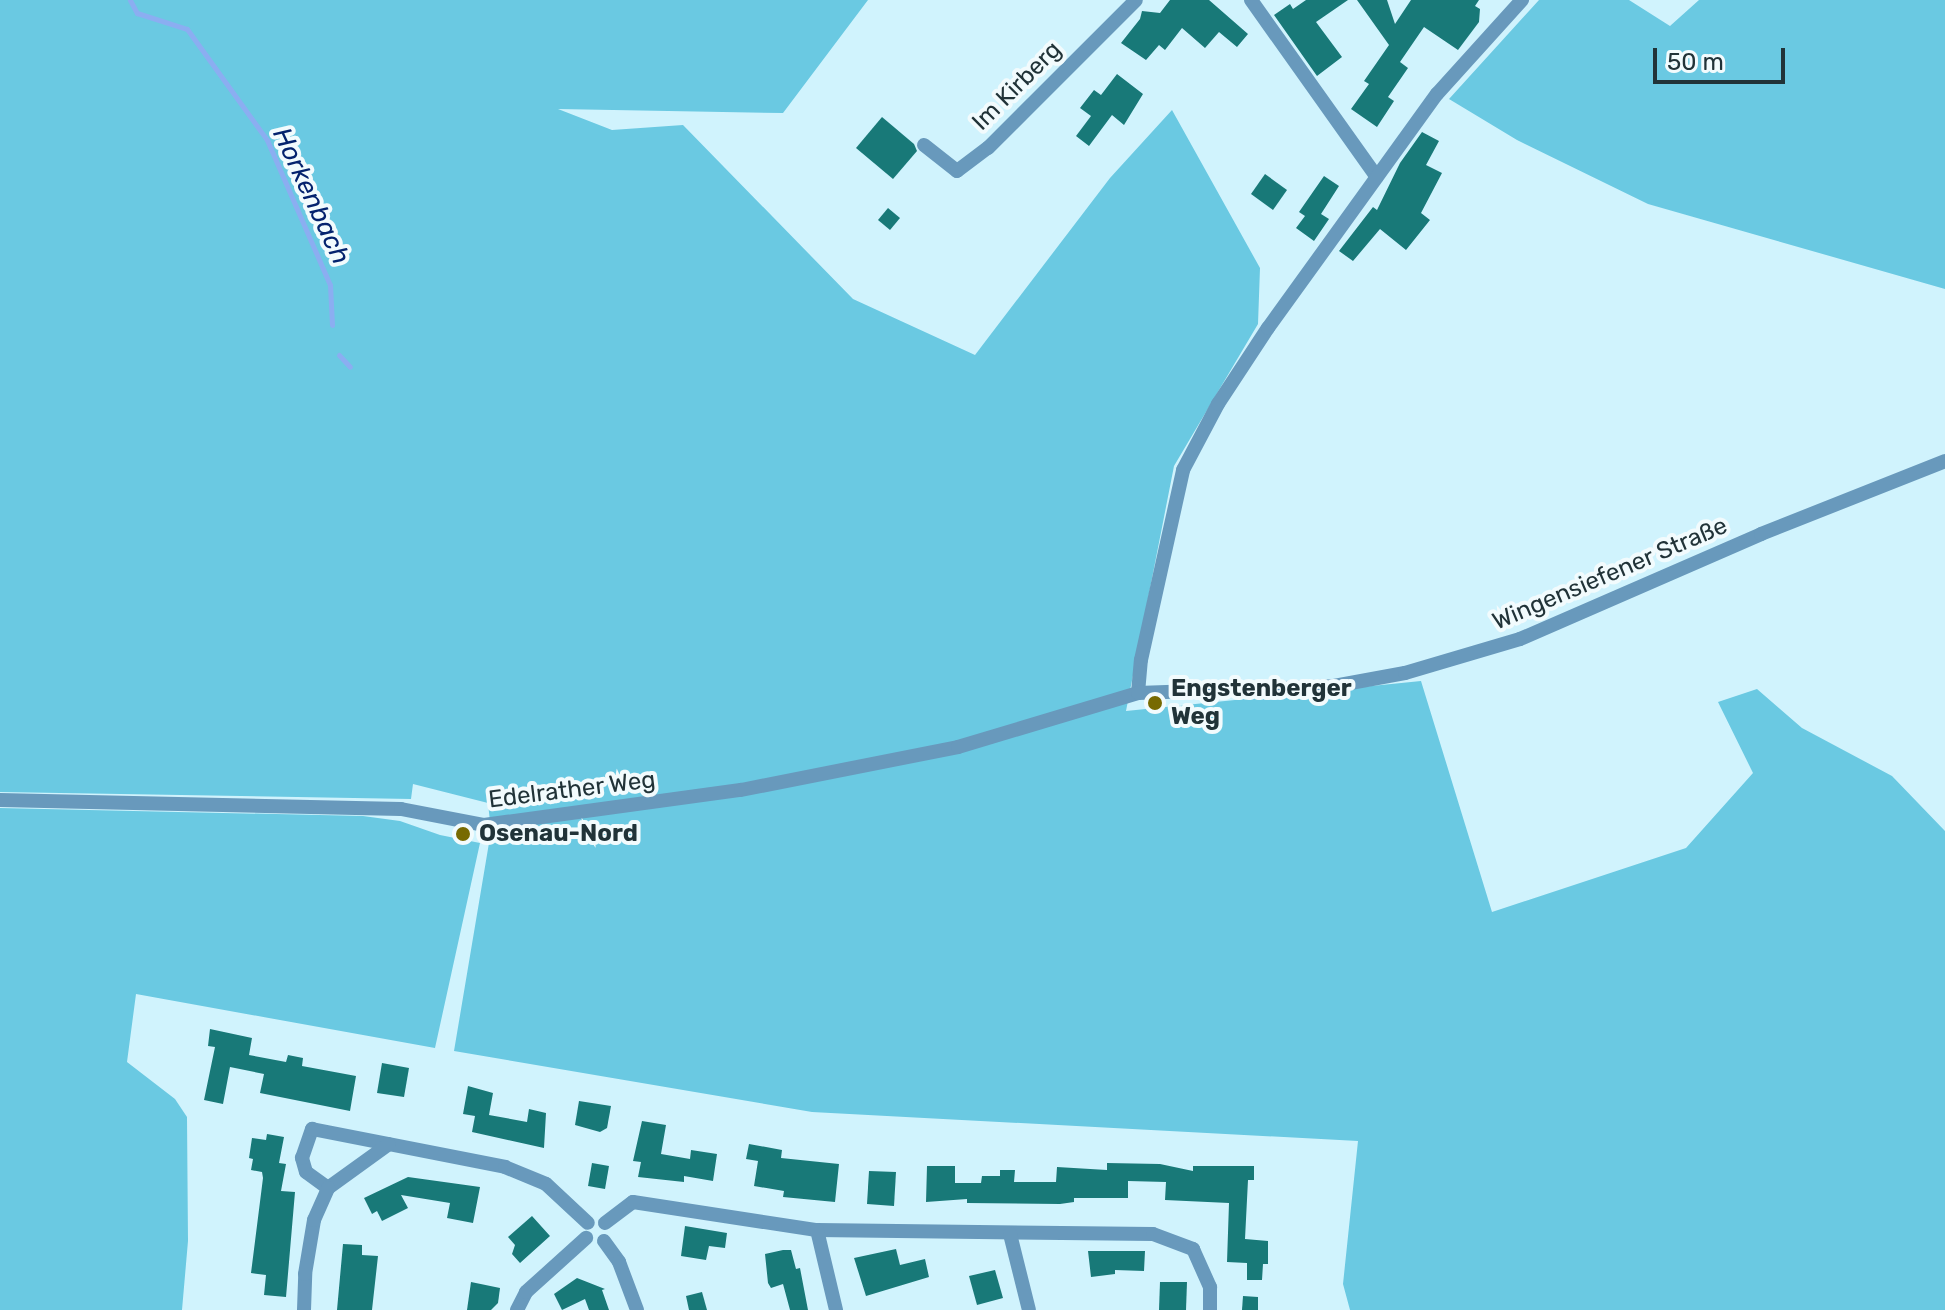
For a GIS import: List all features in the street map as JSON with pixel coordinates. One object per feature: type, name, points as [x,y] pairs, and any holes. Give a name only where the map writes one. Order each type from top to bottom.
[{"type":"street","name":"Im Kirberg","points":[[924,145],[957,171],[988,148],[1136,0]]},
{"type":"street","points":[[1251,0],[1377,177]]},
{"type":"street","points":[[1138,693],[1141,660],[1183,470],[1218,404],[1268,328],[1437,94],[1522,0]]},
{"type":"street","name":"Wingensiefener Straße","points":[[1138,693],[1334,686],[1405,673],[1520,639],[1761,534],[1945,461]]},
{"type":"street","name":"Edelrather Weg","points":[[0,800],[401,809],[484,825],[529,821],[741,790],[958,747],[1138,693]]},
{"type":"street","points":[[328,1188],[306,1172],[302,1158],[312,1129],[505,1167],[546,1184],[587,1230],[594,1243],[604,1241]]},
{"type":"street","points":[[304,1310],[305,1274],[314,1220],[328,1188],[389,1144]]},
{"type":"street","points":[[605,1223],[633,1202],[817,1230],[1153,1234],[1193,1249],[1210,1287],[1210,1310]]},
{"type":"street","points":[[517,1310],[526,1292],[596,1219],[605,1223],[608,1230],[604,1241]]},
{"type":"street","points":[[817,1230],[836,1310]]},
{"type":"street","points":[[1010,1234],[1029,1310]]},
{"type":"street","points":[[604,1241],[619,1262],[637,1310]]},
{"type":"shaded area","points":[[0,0],[868,0],[783,113],[558,109],[612,130],[683,125],[853,299],[975,355],[1110,178],[1172,110],[1260,268],[1258,324],[1174,466],[1126,711],[1421,681],[1492,912],[1686,848],[1753,773],[1718,702],[1757,689],[1802,728],[1892,776],[1945,831],[1945,1310],[1350,1310],[1343,1284],[1358,1141],[812,1112],[454,1051],[491,831],[488,803],[413,784],[411,799],[0,792]]},
{"type":"shaded area","points":[[1539,0],[1629,0],[1670,26],[1699,0],[1945,0],[1945,289],[1648,204],[1517,140],[1449,99]]},
{"type":"shaded area","points":[[0,808],[363,816],[400,821],[440,835],[480,843],[435,1048],[136,994],[127,1062],[175,1099],[187,1117],[188,1241],[182,1310],[0,1310]]},
{"type":"building","points":[[1170,0],[1209,0],[1248,34],[1237,47],[1219,32],[1205,48],[1182,28],[1165,50],[1159,45],[1146,60],[1121,43],[1140,19],[1142,11],[1160,13]]},
{"type":"building","points":[[1306,0],[1348,0],[1316,22],[1342,57],[1317,76],[1274,15],[1290,4],[1293,9]]},
{"type":"building","points":[[1357,0],[1387,0],[1395,24],[1411,0],[1479,0],[1475,6],[1480,9],[1479,22],[1458,50],[1424,27],[1400,62],[1408,68],[1388,97],[1394,101],[1377,127],[1351,109],[1369,84],[1364,81],[1389,45]]},
{"type":"building","points":[[1117,74],[1143,94],[1124,125],[1112,115],[1089,146],[1076,136],[1091,116],[1080,108],[1094,90],[1101,95]]},
{"type":"building","points":[[882,117],[914,144],[917,151],[893,179],[856,148]]},
{"type":"building","points":[[1422,132],[1439,141],[1426,165],[1442,173],[1421,213],[1430,220],[1406,250],[1380,229],[1353,261],[1339,251],[1373,207],[1377,210],[1400,163]]},
{"type":"building","points":[[1265,174],[1287,190],[1273,210],[1251,194]]},
{"type":"building","points":[[1324,176],[1339,186],[1321,214],[1329,219],[1314,241],[1296,228],[1305,216],[1299,212]]},
{"type":"building","points":[[888,208],[900,218],[890,230],[878,220]]},
{"type":"building","points":[[210,1029],[252,1038],[249,1055],[286,1062],[288,1055],[303,1058],[302,1066],[356,1076],[350,1111],[260,1093],[264,1074],[230,1067],[223,1104],[204,1100],[215,1047],[208,1046]]},
{"type":"building","points":[[382,1063],[409,1068],[404,1097],[377,1093]]},
{"type":"building","points":[[468,1086],[493,1093],[489,1115],[527,1122],[529,1109],[546,1113],[544,1148],[472,1132],[475,1116],[463,1114]]},
{"type":"building","points":[[579,1101],[611,1106],[607,1128],[600,1132],[575,1125]]},
{"type":"building","points":[[642,1121],[666,1125],[661,1154],[690,1159],[691,1150],[717,1154],[713,1181],[684,1176],[684,1182],[638,1177],[641,1162],[633,1161]]},
{"type":"building","points":[[267,1134],[284,1137],[279,1163],[286,1164],[281,1191],[295,1192],[286,1297],[264,1295],[266,1275],[251,1273],[263,1178],[262,1172],[251,1170],[253,1159],[249,1158],[252,1138],[266,1140]]},
{"type":"building","points":[[749,1144],[782,1150],[781,1158],[839,1164],[835,1202],[783,1197],[784,1191],[754,1186],[758,1161],[746,1159]]},
{"type":"building","points":[[592,1163],[609,1166],[605,1189],[588,1186]]},
{"type":"building","points":[[1107,1163],[1160,1164],[1193,1171],[1193,1166],[1254,1166],[1254,1180],[1248,1180],[1245,1239],[1268,1241],[1268,1264],[1263,1264],[1262,1280],[1247,1280],[1247,1263],[1227,1262],[1229,1203],[1165,1200],[1166,1182],[1128,1181],[1128,1198],[1074,1198],[1074,1202],[1060,1204],[967,1203],[967,1199],[926,1202],[927,1166],[955,1166],[955,1183],[981,1183],[982,1176],[1000,1176],[1000,1170],[1015,1170],[1014,1182],[1056,1182],[1057,1167],[1107,1170]]},
{"type":"building","points":[[869,1171],[896,1172],[894,1206],[867,1204]]},
{"type":"building","points":[[408,1177],[480,1187],[473,1223],[447,1218],[450,1203],[401,1195],[408,1208],[382,1221],[377,1211],[372,1214],[364,1198]]},
{"type":"building","points":[[532,1216],[550,1236],[520,1263],[512,1254],[515,1245],[508,1237]]},
{"type":"building","points":[[685,1226],[727,1233],[725,1248],[709,1246],[706,1260],[681,1256]]},
{"type":"building","points":[[343,1244],[362,1245],[362,1255],[378,1256],[372,1310],[337,1310]]},
{"type":"building","points":[[896,1249],[900,1265],[925,1259],[929,1277],[866,1296],[854,1258]]},
{"type":"building","points":[[791,1250],[796,1269],[800,1268],[808,1310],[790,1310],[783,1284],[771,1288],[768,1283],[765,1254]]},
{"type":"building","points":[[1088,1251],[1145,1251],[1144,1271],[1115,1270],[1115,1274],[1091,1277]]},
{"type":"building","points":[[995,1270],[1003,1298],[977,1305],[969,1276]]},
{"type":"building","points":[[577,1278],[605,1289],[602,1290],[609,1310],[589,1310],[585,1299],[562,1310],[554,1294]]},
{"type":"building","points":[[471,1282],[500,1288],[498,1303],[491,1310],[467,1310]]},
{"type":"building","points":[[1160,1282],[1187,1282],[1186,1310],[1159,1310]]},
{"type":"building","points":[[702,1292],[707,1310],[689,1310],[686,1296]]},
{"type":"building","points":[[1243,1296],[1258,1297],[1258,1310],[1242,1310]]},
{"type":"waterway","name":"Horkenbach","points":[[130,0],[137,13],[187,29],[267,140],[330,285],[332,325]]},
{"type":"waterway","name":"Horkenbach","points":[[339,355],[350,367]]},
{"type":"place","name":"Engstenberger Weg","points":[[1155,703]]},
{"type":"place","name":"Osenau-Nord","points":[[463,834]]}]
